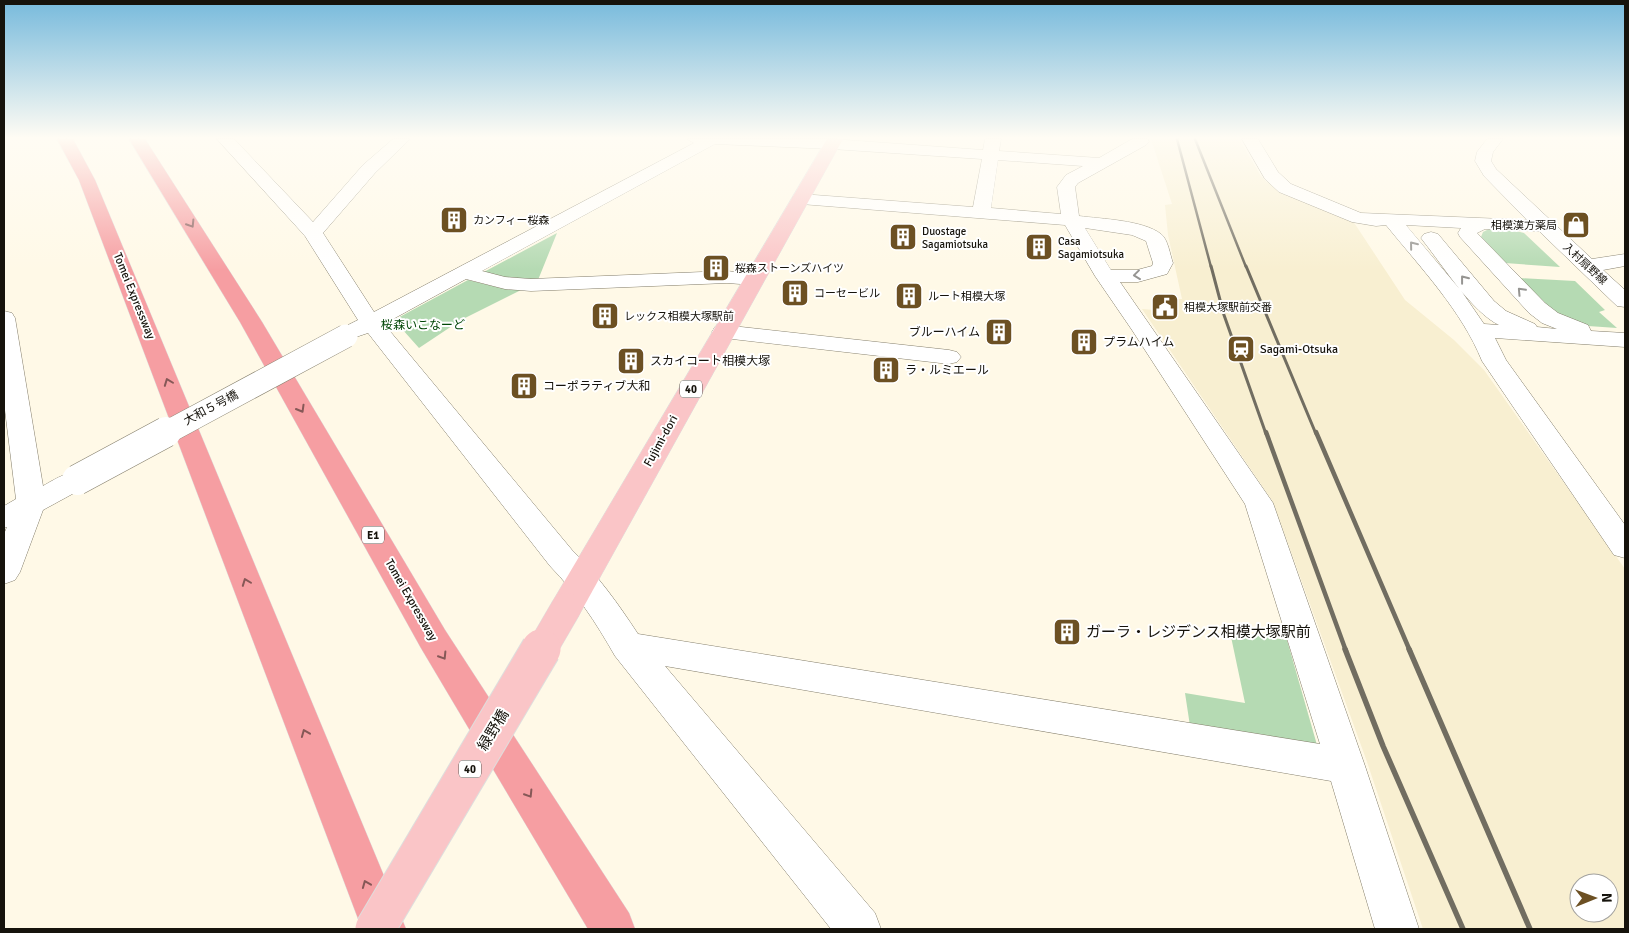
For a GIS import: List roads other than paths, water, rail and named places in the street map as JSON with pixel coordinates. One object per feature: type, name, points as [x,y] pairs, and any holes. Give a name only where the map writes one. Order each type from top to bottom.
[{"type":"highway","name":"Tomei Expressway","points":[[87,183],[95,198],[384,929]]},
{"type":"highway","name":"Tomei Expressway","points":[[164,183],[251,322],[433,639],[613,929]]},
{"type":"main road","name":"40","points":[[801,199],[811,183]]},
{"type":"main road","name":"Fujimi-dori","points":[[574,594],[801,199]]},
{"type":"main road","name":"緑野橋","points":[[374,929],[574,594]]},
{"type":"street","points":[[266,183],[313,233],[358,329],[561,558],[574,594],[601,603],[627,646],[859,929]]},
{"type":"street","points":[[313,233],[357,183]]},
{"type":"street","name":"大和５号橋","points":[[4,518],[632,183]]},
{"type":"street","points":[[981,213],[986,183]]},
{"type":"street","points":[[1069,183],[1066,187],[1071,220],[1105,276],[1143,329],[1259,503],[1346,766],[1397,929]]},
{"type":"street","points":[[1279,183],[1285,188],[1358,218],[1544,226]]},
{"type":"street","name":"入村扇野線","points":[[1501,183],[1544,226],[1625,301]]},
{"type":"street","points":[[801,199],[1071,220],[1137,230],[1155,238],[1163,263],[1160,270],[1138,276],[1105,276]]},
{"type":"street","points":[[1391,219],[1454,297],[1486,342],[1494,361],[1625,546]]},
{"type":"street","points":[[1450,222],[1427,226],[1426,231],[1486,306],[1498,316],[1519,327],[1545,335]]},
{"type":"street","points":[[1450,222],[1446,232],[1512,307],[1544,326],[1578,337]]},
{"type":"street","points":[[1484,223],[1472,227],[1467,233],[1536,308],[1550,318],[1571,328],[1616,340]]},
{"type":"street","points":[[1587,266],[1625,260]]},
{"type":"street","points":[[464,272],[491,281],[524,285],[727,277],[754,279]]},
{"type":"street","points":[[4,318],[15,466],[31,503],[4,572]]},
{"type":"street","points":[[1477,330],[1616,340]]},
{"type":"street","points":[[723,332],[949,357]]},
{"type":"street","points":[[627,646],[1346,766]]},
{"type":"railway","points":[[1189,183],[1211,267]]},
{"type":"railway","points":[[1212,183],[1246,267]]},
{"type":"railway","points":[[1211,266],[1224,315],[1266,434]]},
{"type":"railway","points":[[1246,266],[1316,434]]},
{"type":"railway","points":[[1266,432],[1346,651]]},
{"type":"railway","points":[[1316,432],[1410,651]]},
{"type":"railway","points":[[1345,649],[1383,746],[1463,929]]},
{"type":"railway","points":[[1409,649],[1530,929]]},
{"type":"place","name":"カンフィー桜森","points":[[454,220]]},
{"type":"place","name":"相模漢方薬局","points":[[1576,225]]},
{"type":"place","name":"Duostage Sagamiotsuka","points":[[903,237]]},
{"type":"place","name":"Casa Sagamiotsuka","points":[[1039,247]]},
{"type":"place","name":"桜森ストーンズハイツ","points":[[716,268]]},
{"type":"place","name":"コーセービル","points":[[795,293]]},
{"type":"place","name":"ルート相模大塚","points":[[909,296]]},
{"type":"place","name":"相模大塚駅前交番","points":[[1165,307]]},
{"type":"place","name":"レックス相模大塚駅前","points":[[605,316]]},
{"type":"place","name":"ブルーハイム","points":[[999,332]]},
{"type":"place","name":"プラムハイム","points":[[1084,342]]},
{"type":"place","name":"Sagami-Otsuka","points":[[1241,349]]},
{"type":"place","name":"スカイコート相模大塚","points":[[631,361]]},
{"type":"place","name":"ラ・ルミエール","points":[[886,370]]},
{"type":"place","name":"コーポラティブ大和","points":[[524,386]]},
{"type":"place","name":"ガーラ・レジデンス相模大塚駅前","points":[[1067,632]]},
{"type":"park label","name":"桜森いこなーど","points":[[423,325]]}]
